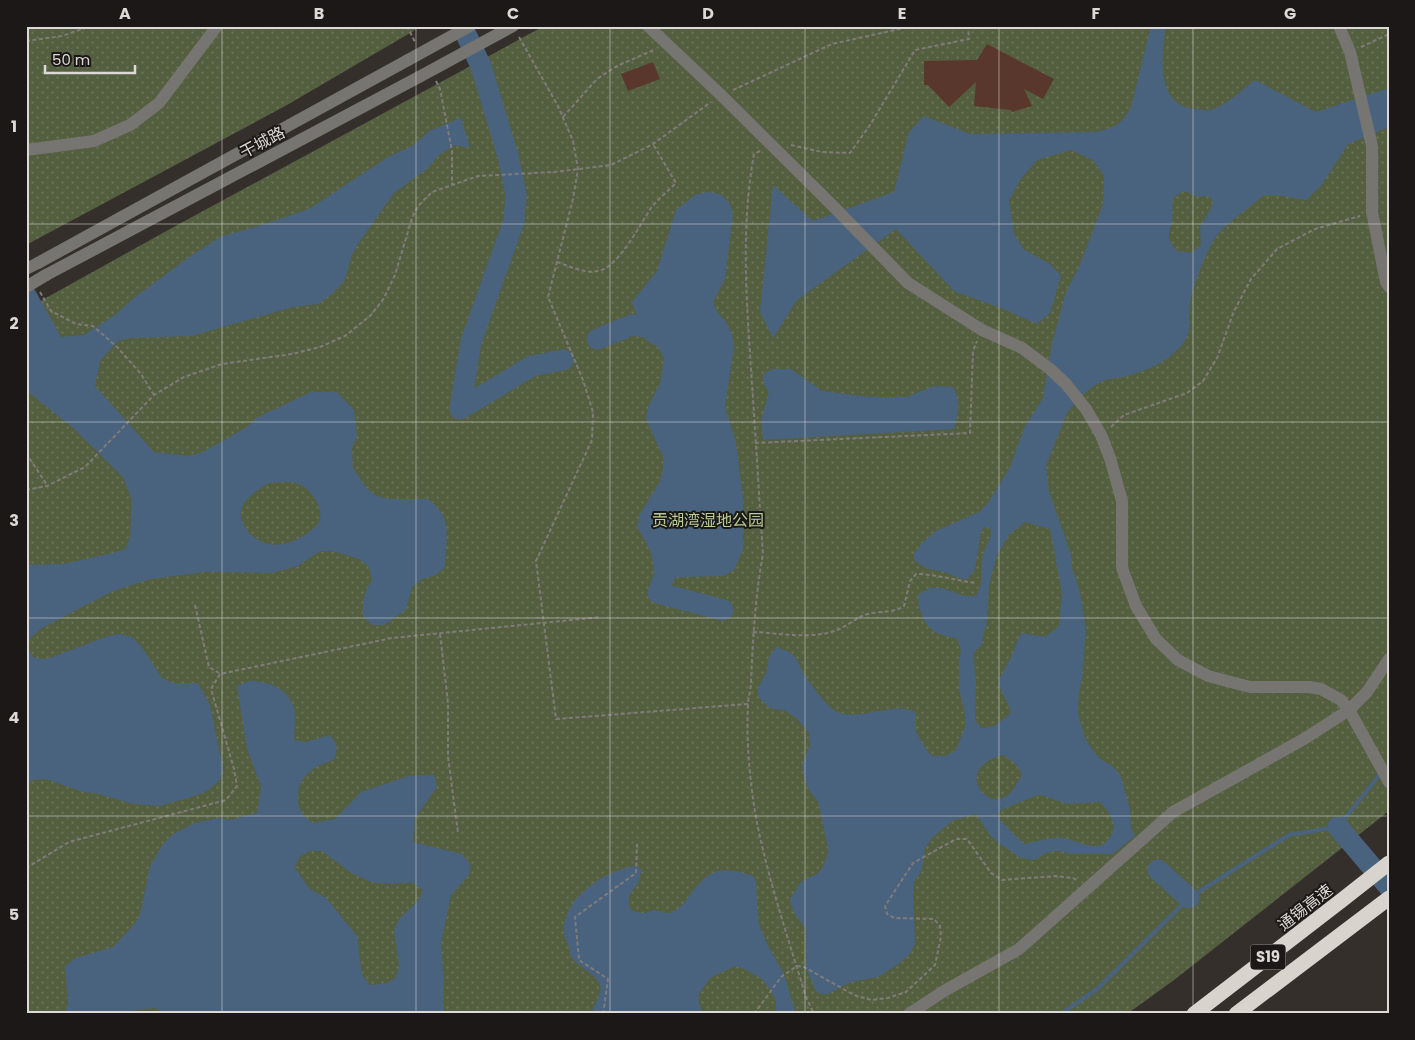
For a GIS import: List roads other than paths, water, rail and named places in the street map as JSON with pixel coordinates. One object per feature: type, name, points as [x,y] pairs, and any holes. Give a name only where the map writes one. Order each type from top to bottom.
[{"type":"highway","name":"通锡高速","points":[[1194,1014],[1389,862]]},
{"type":"highway","name":"S19","points":[[1236,1014],[1389,898]]},
{"type":"street","points":[[26,150],[94,141],[130,125],[159,102],[217,26]]},
{"type":"street","name":"干城路","points":[[32,266],[470,26]]},
{"type":"street","points":[[648,26],[721,95],[908,282],[982,330],[1022,348],[1050,368],[1066,384],[1086,410],[1101,435],[1110,458],[1122,501],[1122,568],[1136,606],[1156,639],[1178,660],[1208,676],[1250,688],[1321,689],[1341,700],[1349,710],[1389,782]]},
{"type":"street","points":[[1339,26],[1350,52],[1359,84],[1372,146],[1372,212],[1386,282],[1389,287]]},
{"type":"street","name":"干城路","points":[[32,288],[46,275],[419,77],[515,29]]},
{"type":"street","points":[[909,1014],[944,991],[1019,949],[1173,812],[1304,739],[1349,710],[1366,692],[1389,659]]},
{"type":"water","points":[[1151,26],[1166,26],[1163,50],[1164,77],[1167,89],[1173,99],[1182,106],[1210,110],[1228,101],[1255,80],[1316,112],[1389,88],[1389,127],[1348,144],[1321,186],[1306,200],[1282,196],[1263,196],[1224,228],[1215,238],[1197,277],[1191,296],[1188,334],[1181,346],[1155,366],[1132,375],[1100,382],[1083,394],[1066,415],[1046,466],[1049,491],[1071,555],[1072,567],[1080,592],[1086,630],[1078,714],[1085,738],[1092,749],[1100,759],[1111,765],[1120,774],[1130,809],[1131,828],[1135,836],[1113,854],[1072,854],[1058,851],[1046,853],[1035,860],[1021,858],[1000,844],[990,835],[976,814],[952,821],[932,838],[925,848],[921,872],[914,882],[915,944],[909,955],[878,977],[851,982],[828,994],[821,994],[816,991],[806,968],[806,929],[794,913],[790,899],[801,882],[821,870],[828,851],[818,802],[809,790],[802,765],[810,746],[809,733],[796,718],[784,710],[771,709],[761,700],[758,695],[758,688],[767,671],[769,657],[776,647],[794,656],[813,687],[828,705],[837,712],[855,715],[907,709],[916,712],[916,732],[928,752],[933,756],[946,756],[956,750],[965,727],[965,714],[959,689],[961,650],[957,638],[940,634],[928,626],[921,612],[918,595],[930,588],[942,588],[964,596],[976,596],[981,584],[982,557],[991,534],[990,528],[984,527],[981,532],[975,569],[968,579],[925,568],[914,560],[914,554],[922,543],[936,531],[979,512],[988,503],[1010,467],[1025,426],[1043,398],[1051,347],[1066,292],[1079,267],[1103,204],[1104,176],[1093,160],[1071,150],[1037,160],[1020,180],[1009,201],[1014,233],[1023,249],[1050,264],[1061,276],[1050,313],[1037,324],[954,291],[896,229],[797,300],[773,338],[760,312],[773,185],[813,221],[894,192],[909,132],[924,116],[970,134],[1097,132],[1117,124],[1124,118],[1131,107]],"holes":[[[1181,192],[1187,192],[1197,197],[1209,196],[1213,201],[1200,227],[1201,245],[1191,253],[1177,251],[1170,240],[1174,198]],[[1025,522],[1050,529],[1062,593],[1059,626],[1045,637],[1021,633],[999,680],[999,686],[1010,708],[1009,715],[994,726],[981,728],[975,720],[976,681],[973,655],[981,646],[987,621],[989,585],[997,555],[1009,535]],[[1003,755],[1016,764],[1022,775],[1013,790],[1005,797],[997,799],[989,797],[982,792],[978,785],[977,777],[980,768],[988,761]],[[1038,795],[1068,804],[1100,802],[1111,816],[1114,826],[1113,832],[1106,842],[1099,846],[1062,838],[1024,844],[999,819],[997,815],[1001,810]]]},
{"type":"water","points":[[461,118],[470,148],[456,145],[440,154],[427,169],[394,193],[358,244],[352,255],[344,282],[331,295],[318,304],[293,307],[192,336],[130,338],[118,341],[100,361],[95,386],[154,452],[188,456],[203,452],[247,427],[256,418],[311,392],[337,392],[354,410],[357,436],[352,448],[353,468],[367,489],[377,496],[389,499],[428,499],[437,507],[444,518],[446,529],[445,567],[436,575],[422,579],[412,587],[406,610],[384,625],[372,625],[363,616],[364,597],[372,580],[369,567],[359,559],[333,551],[320,551],[298,566],[272,573],[205,572],[151,579],[113,591],[42,628],[31,637],[27,648],[34,658],[47,659],[108,636],[120,634],[132,637],[141,646],[162,678],[173,683],[198,683],[210,705],[223,768],[220,780],[210,789],[198,795],[160,806],[133,804],[95,793],[83,792],[46,779],[33,780],[26,785],[26,565],[63,564],[125,549],[130,538],[132,500],[123,477],[72,427],[26,390],[26,274],[61,337],[84,335],[115,315],[134,298],[189,257],[222,236],[309,209],[388,157],[412,146],[431,130]],"holes":[[[290,482],[307,489],[319,507],[320,520],[317,525],[302,537],[289,543],[269,544],[251,535],[241,518],[243,505],[255,492],[269,483]]]},
{"type":"water","points":[[707,192],[720,194],[729,202],[733,214],[725,279],[713,302],[732,334],[734,346],[725,406],[736,443],[743,498],[743,549],[734,570],[723,576],[654,578],[650,551],[637,527],[640,514],[660,481],[663,469],[663,457],[646,419],[648,407],[660,383],[664,358],[658,347],[646,340],[632,302],[657,271],[676,210],[695,195]]},
{"type":"water","points":[[772,369],[791,369],[822,391],[869,397],[907,397],[934,386],[953,387],[958,402],[958,413],[954,429],[763,440],[761,420],[769,392],[764,384],[763,375]]},
{"type":"water","points":[[249,681],[257,681],[280,689],[290,699],[293,706],[295,715],[294,740],[306,742],[330,735],[337,746],[335,759],[308,773],[299,790],[298,803],[300,809],[303,815],[312,823],[335,819],[361,792],[409,776],[434,775],[437,787],[415,818],[413,842],[462,854],[470,864],[469,875],[451,895],[441,943],[444,1014],[166,1014],[155,1008],[121,1014],[65,1014],[68,1004],[65,966],[76,958],[113,947],[130,929],[138,919],[150,866],[163,844],[172,835],[194,823],[218,818],[231,820],[257,813],[261,786],[247,749],[237,686]],"holes":[[[310,851],[322,851],[351,873],[374,883],[413,883],[423,890],[418,901],[399,919],[394,930],[399,967],[395,979],[383,984],[370,985],[362,975],[357,936],[326,898],[310,889],[295,868],[299,857]]]},
{"type":"water","points":[[637,866],[642,870],[638,883],[630,895],[629,906],[631,910],[641,913],[654,910],[667,913],[675,911],[684,903],[701,881],[715,872],[731,870],[753,876],[756,882],[758,921],[767,944],[784,974],[796,1014],[776,1014],[776,1001],[762,979],[740,967],[733,967],[710,978],[699,994],[698,1000],[703,1014],[591,1014],[601,988],[598,981],[570,956],[564,935],[565,920],[570,908],[578,897],[600,879],[625,868]]},
{"type":"waterway","points":[[462,26],[481,66],[508,156],[516,194],[514,221],[471,342],[460,409],[532,366],[563,360]]},
{"type":"waterway","points":[[597,339],[632,325],[667,331],[667,333]]},
{"type":"waterway","points":[[674,551],[658,593],[723,610]]},
{"type":"waterway","points":[[1061,1014],[1097,989],[1189,898],[1289,835],[1338,827],[1381,773]]},
{"type":"waterway","points":[[1338,827],[1389,887]]},
{"type":"waterway","points":[[1158,870],[1189,898]]},
{"type":"park label","name":"贡湖湾湿地公园","points":[[708,520]]}]
